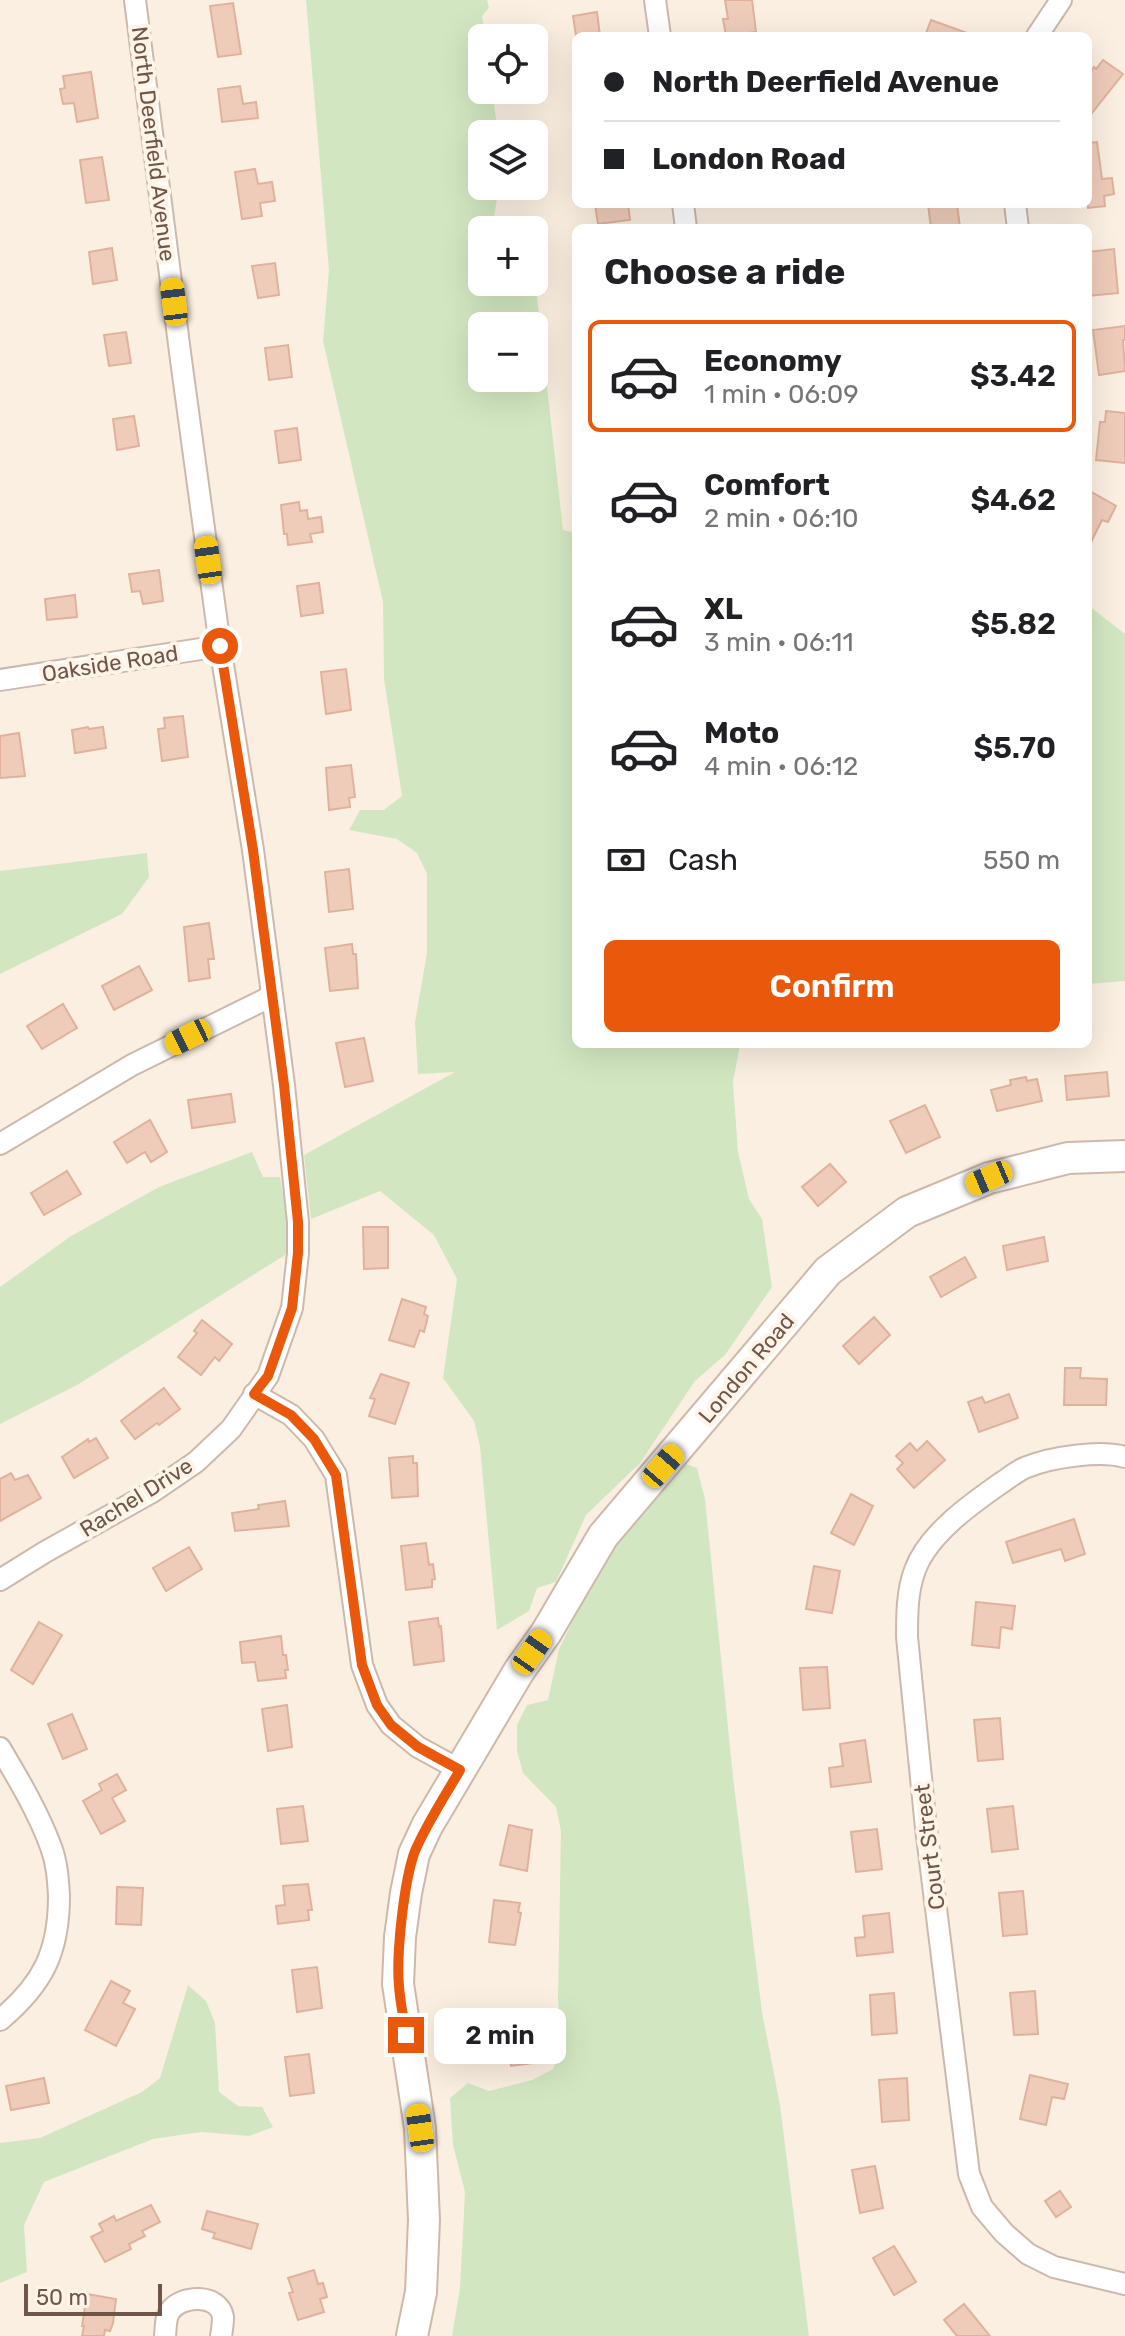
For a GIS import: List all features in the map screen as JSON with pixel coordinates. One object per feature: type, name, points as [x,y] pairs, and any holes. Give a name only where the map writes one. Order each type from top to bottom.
[{"type":"street","name":"North Deerfield Avenue","points":[[135,0],[220,646],[253,850],[284,1085],[298,1222],[292,1308],[268,1376],[254,1394]]},
{"type":"street","points":[[655,0],[659,32]]},
{"type":"street","points":[[1040,32],[1061,0]]},
{"type":"street","name":"Oakside Road","points":[[0,680],[220,646]]},
{"type":"street","points":[[0,1144],[132,1065],[272,996]]},
{"type":"street","name":"London Road","points":[[412,2336],[421,2292],[424,2220],[420,2128],[398,1984],[400,1937],[414,1854],[427,1826],[519,1671],[546,1633],[603,1536],[828,1271],[907,1212],[989,1178],[1068,1158],[1125,1156]]},
{"type":"street","points":[[254,1394],[291,1415],[314,1439],[336,1475],[362,1665],[377,1705],[391,1725],[418,1747],[460,1770]]},
{"type":"street","name":"Rachel Drive","points":[[0,1580],[152,1492],[196,1462],[231,1429],[254,1394]]},
{"type":"street","name":"Court Street","points":[[1125,1457],[1114,1454],[1060,1459],[1026,1467],[968,1506],[937,1535],[916,1568],[907,1606],[907,1637],[926,1828],[969,2174],[982,2207],[1004,2233],[1028,2254],[1054,2267],[1125,2284]]},
{"type":"street","points":[[0,1748],[33,1806],[52,1850],[58,1874],[59,1918],[54,1949],[41,1976],[27,1995],[0,2020]]},
{"type":"street","points":[[165,2336],[170,2310],[187,2300],[202,2299],[212,2303],[223,2316],[221,2336]]},
{"type":"green space","points":[[306,0],[487,0],[489,8],[482,16],[483,24],[468,24],[468,104],[494,104],[496,120],[468,120],[468,200],[497,200],[494,216],[468,216],[468,296],[537,296],[539,312],[468,312],[468,392],[548,392],[563,530],[572,532],[572,1048],[739,1048],[733,1082],[738,1152],[749,1199],[762,1219],[772,1287],[725,1355],[695,1381],[640,1463],[586,1515],[556,1582],[537,1588],[529,1611],[497,1630],[480,1446],[474,1421],[443,1378],[457,1279],[434,1235],[380,1191],[311,1219],[304,1155],[455,1072],[418,1074],[415,1022],[427,953],[427,874],[417,853],[397,839],[349,830],[360,810],[384,810],[402,796],[384,679],[383,602],[323,341],[329,270]]},
{"type":"green space","points":[[1092,609],[1125,634],[1125,981],[1092,984]]},
{"type":"green space","points":[[147,853],[149,877],[122,914],[0,974],[0,871]]},
{"type":"green space","points":[[252,1152],[263,1177],[280,1177],[291,1238],[285,1255],[77,1385],[0,1424],[0,1287],[71,1236],[159,1187]]},
{"type":"green space","points":[[683,1463],[697,1468],[705,1499],[733,1777],[762,2012],[780,2105],[809,2336],[452,2336],[460,2288],[465,2192],[453,2145],[450,2098],[468,2083],[489,2091],[532,2080],[553,2069],[561,2047],[558,1999],[561,1831],[556,1807],[523,1773],[517,1751],[517,1725],[527,1705],[548,1700],[559,1649],[594,1578],[632,1522]]},
{"type":"green space","points":[[188,1985],[206,2001],[215,2023],[219,2092],[238,2106],[262,2107],[273,2127],[249,2136],[201,2132],[153,2139],[44,2182],[24,2225],[27,2272],[0,2283],[0,2143],[40,2138],[142,2092],[160,2078]]},
{"type":"building","points":[[725,0],[752,0],[756,32],[725,32],[723,19],[728,19]]},
{"type":"building","points":[[233,3],[241,54],[218,57],[210,6]]},
{"type":"building","points":[[597,12],[600,32],[575,32],[573,16]]},
{"type":"building","points":[[931,20],[964,32],[926,32]]},
{"type":"building","points":[[1103,60],[1123,74],[1092,113],[1092,70]]},
{"type":"building","points":[[91,72],[98,118],[77,122],[74,103],[63,104],[60,89],[65,88],[63,76]]},
{"type":"building","points":[[240,86],[243,104],[256,102],[258,118],[222,122],[218,89]]},
{"type":"building","points":[[1097,142],[1102,179],[1112,178],[1114,194],[1104,196],[1105,206],[1092,208],[1092,143]]},
{"type":"building","points":[[102,157],[109,200],[86,203],[80,160]]},
{"type":"building","points":[[255,169],[258,184],[272,182],[275,201],[260,203],[262,216],[242,219],[235,172]]},
{"type":"building","points":[[596,208],[628,208],[630,220],[598,224]]},
{"type":"building","points":[[928,208],[958,208],[960,224],[930,224]]},
{"type":"building","points":[[112,248],[117,280],[93,284],[89,252]]},
{"type":"building","points":[[1114,249],[1118,293],[1092,296],[1092,252]]},
{"type":"building","points":[[275,263],[279,295],[258,298],[252,266]]},
{"type":"building","points":[[1125,326],[1125,371],[1099,375],[1093,330]]},
{"type":"building","points":[[126,332],[131,363],[109,366],[104,335]]},
{"type":"building","points":[[288,345],[292,377],[269,380],[265,348]]},
{"type":"building","points":[[1106,411],[1125,413],[1125,463],[1096,460],[1100,422],[1105,422]]},
{"type":"building","points":[[134,416],[139,446],[117,450],[113,419]]},
{"type":"building","points":[[297,428],[301,460],[279,463],[275,431]]},
{"type":"building","points":[[1092,492],[1116,506],[1108,522],[1102,520],[1092,540]]},
{"type":"building","points":[[299,502],[300,511],[307,510],[308,519],[321,517],[323,532],[310,534],[312,542],[288,545],[281,505]]},
{"type":"building","points":[[159,570],[163,601],[143,604],[140,591],[132,592],[129,574]]},
{"type":"building","points":[[319,583],[323,613],[301,616],[297,586]]},
{"type":"building","points":[[75,595],[77,617],[47,620],[45,599]]},
{"type":"building","points":[[346,669],[351,710],[326,714],[321,672]]},
{"type":"building","points":[[183,716],[188,757],[162,761],[158,729],[165,728],[164,718]]},
{"type":"building","points":[[103,727],[106,748],[75,753],[72,730]]},
{"type":"building","points":[[19,733],[25,776],[0,778],[0,736]]},
{"type":"building","points":[[351,765],[355,797],[349,798],[350,807],[329,810],[326,768]]},
{"type":"building","points":[[349,869],[353,909],[329,912],[325,872]]},
{"type":"building","points":[[209,923],[214,959],[208,959],[210,978],[189,981],[184,927]]},
{"type":"building","points":[[352,944],[353,954],[356,954],[358,988],[330,991],[325,948]]},
{"type":"building","points":[[139,966],[152,990],[114,1010],[102,986]]},
{"type":"building","points":[[63,1004],[77,1028],[42,1049],[27,1026]]},
{"type":"building","points":[[364,1038],[373,1081],[345,1087],[336,1043]]},
{"type":"building","points":[[1107,1072],[1109,1096],[1067,1100],[1065,1076]]},
{"type":"building","points":[[1026,1077],[1027,1081],[1037,1079],[1042,1101],[997,1111],[991,1090],[1011,1085],[1010,1080]]},
{"type":"building","points":[[231,1094],[235,1122],[192,1128],[188,1100]]},
{"type":"building","points":[[925,1105],[940,1137],[906,1153],[890,1121]]},
{"type":"building","points":[[150,1120],[167,1152],[151,1162],[145,1152],[127,1163],[114,1142]]},
{"type":"building","points":[[830,1164],[846,1182],[818,1206],[802,1187]]},
{"type":"building","points":[[67,1171],[81,1194],[44,1215],[31,1193]]},
{"type":"building","points":[[363,1227],[388,1227],[388,1268],[364,1269]]},
{"type":"building","points":[[1044,1237],[1048,1261],[1007,1270],[1003,1246]]},
{"type":"building","points":[[965,1257],[976,1277],[941,1297],[930,1277]]},
{"type":"building","points":[[402,1299],[426,1307],[424,1314],[428,1316],[424,1332],[420,1330],[414,1347],[389,1340]]},
{"type":"building","points":[[874,1317],[890,1335],[859,1364],[843,1346]]},
{"type":"building","points":[[202,1320],[232,1344],[219,1361],[215,1357],[201,1375],[178,1357],[197,1333],[194,1331]]},
{"type":"building","points":[[1065,1368],[1081,1368],[1080,1378],[1107,1379],[1106,1405],[1064,1405]]},
{"type":"building","points":[[381,1374],[409,1383],[395,1424],[369,1416],[375,1399],[370,1398]]},
{"type":"building","points":[[164,1388],[180,1409],[135,1439],[121,1421]]},
{"type":"building","points":[[1009,1394],[1018,1418],[979,1432],[968,1402],[982,1397],[985,1403]]},
{"type":"building","points":[[96,1438],[108,1458],[74,1478],[62,1457],[88,1439],[89,1442]]},
{"type":"building","points":[[927,1441],[945,1460],[914,1488],[897,1469],[903,1463],[896,1456],[910,1443],[917,1451]]},
{"type":"building","points":[[413,1456],[413,1463],[417,1463],[418,1496],[392,1498],[389,1458]]},
{"type":"building","points":[[11,1473],[15,1480],[28,1475],[41,1498],[0,1521],[0,1479]]},
{"type":"building","points":[[851,1494],[873,1506],[854,1545],[831,1533]]},
{"type":"building","points":[[285,1501],[289,1526],[235,1531],[232,1513]]},
{"type":"building","points":[[1074,1519],[1085,1554],[1065,1561],[1061,1549],[1013,1563],[1006,1542]]},
{"type":"building","points":[[426,1543],[429,1565],[433,1564],[435,1579],[432,1580],[432,1587],[406,1590],[401,1546]]},
{"type":"building","points":[[189,1547],[202,1569],[166,1591],[153,1568]]},
{"type":"building","points":[[814,1566],[840,1571],[832,1613],[806,1609]]},
{"type":"building","points":[[976,1602],[1015,1606],[1012,1629],[1001,1627],[999,1648],[972,1645]]},
{"type":"building","points":[[438,1618],[444,1661],[414,1665],[409,1622]]},
{"type":"building","points":[[39,1622],[62,1635],[33,1684],[11,1670]]},
{"type":"building","points":[[281,1636],[288,1670],[285,1670],[286,1678],[258,1681],[255,1662],[242,1663],[240,1642]]},
{"type":"building","points":[[827,1667],[830,1708],[803,1710],[800,1668]]},
{"type":"building","points":[[287,1705],[292,1747],[268,1751],[262,1709]]},
{"type":"building","points":[[72,1714],[87,1749],[63,1759],[48,1724]]},
{"type":"building","points":[[1000,1718],[1003,1759],[978,1761],[974,1720]]},
{"type":"building","points":[[865,1740],[871,1782],[831,1787],[829,1768],[843,1766],[840,1744]]},
{"type":"building","points":[[117,1774],[126,1790],[112,1798],[125,1821],[101,1834],[83,1801],[102,1790],[99,1784]]},
{"type":"building","points":[[303,1806],[308,1841],[281,1844],[277,1809]]},
{"type":"building","points":[[1013,1806],[1018,1849],[992,1852],[987,1809]]},
{"type":"building","points":[[509,1825],[532,1830],[527,1871],[500,1865]]},
{"type":"building","points":[[877,1829],[882,1869],[856,1872],[851,1832]]},
{"type":"building","points":[[308,1884],[312,1910],[308,1910],[309,1920],[278,1924],[276,1906],[285,1905],[283,1886]]},
{"type":"building","points":[[117,1887],[143,1888],[141,1925],[116,1924]]},
{"type":"building","points":[[1023,1891],[1027,1934],[1003,1936],[999,1893]]},
{"type":"building","points":[[494,1900],[520,1903],[515,1945],[489,1942]]},
{"type":"building","points":[[889,1913],[893,1952],[857,1956],[855,1938],[865,1937],[863,1916]]},
{"type":"building","points":[[317,1967],[322,2008],[297,2012],[292,1970]]},
{"type":"building","points":[[111,1981],[130,1991],[123,2003],[135,2009],[116,2046],[85,2030]]},
{"type":"building","points":[[1035,1991],[1038,2034],[1014,2035],[1010,1993]]},
{"type":"building","points":[[894,1993],[897,2033],[872,2035],[870,1995]]},
{"type":"building","points":[[529,2023],[534,2063],[511,2066],[505,2026]]},
{"type":"building","points":[[309,2054],[314,2093],[290,2096],[285,2057]]},
{"type":"building","points":[[1030,2075],[1068,2084],[1064,2099],[1052,2097],[1046,2125],[1020,2119]]},
{"type":"building","points":[[44,2078],[49,2103],[11,2110],[6,2086]]},
{"type":"building","points":[[907,2078],[909,2120],[882,2122],[879,2080]]},
{"type":"building","points":[[875,2166],[883,2208],[860,2213],[852,2170]]},
{"type":"building","points":[[1060,2191],[1071,2207],[1056,2217],[1045,2201]]},
{"type":"building","points":[[151,2205],[160,2222],[142,2231],[145,2236],[129,2244],[131,2249],[105,2262],[91,2237],[103,2231],[99,2224],[114,2216],[116,2221]]},
{"type":"building","points":[[207,2211],[258,2224],[251,2249],[213,2238],[215,2233],[202,2229]]},
{"type":"building","points":[[894,2246],[916,2282],[894,2295],[873,2258]]},
{"type":"building","points":[[314,2270],[318,2284],[323,2283],[327,2297],[320,2299],[324,2312],[298,2320],[289,2293],[293,2292],[288,2278]]},
{"type":"building","points":[[87,2294],[116,2299],[113,2323],[110,2331],[105,2330],[104,2336],[82,2336]]},
{"type":"building","points":[[964,2304],[990,2336],[957,2336],[944,2320]]},
{"type":"route","points":[[220,646],[253,850],[284,1085],[298,1222],[292,1308],[268,1376],[254,1394],[291,1415],[314,1439],[336,1475],[362,1665],[377,1705],[391,1725],[418,1747],[460,1770],[414,1854],[406,1893],[398,1984],[406,2035]]}]
